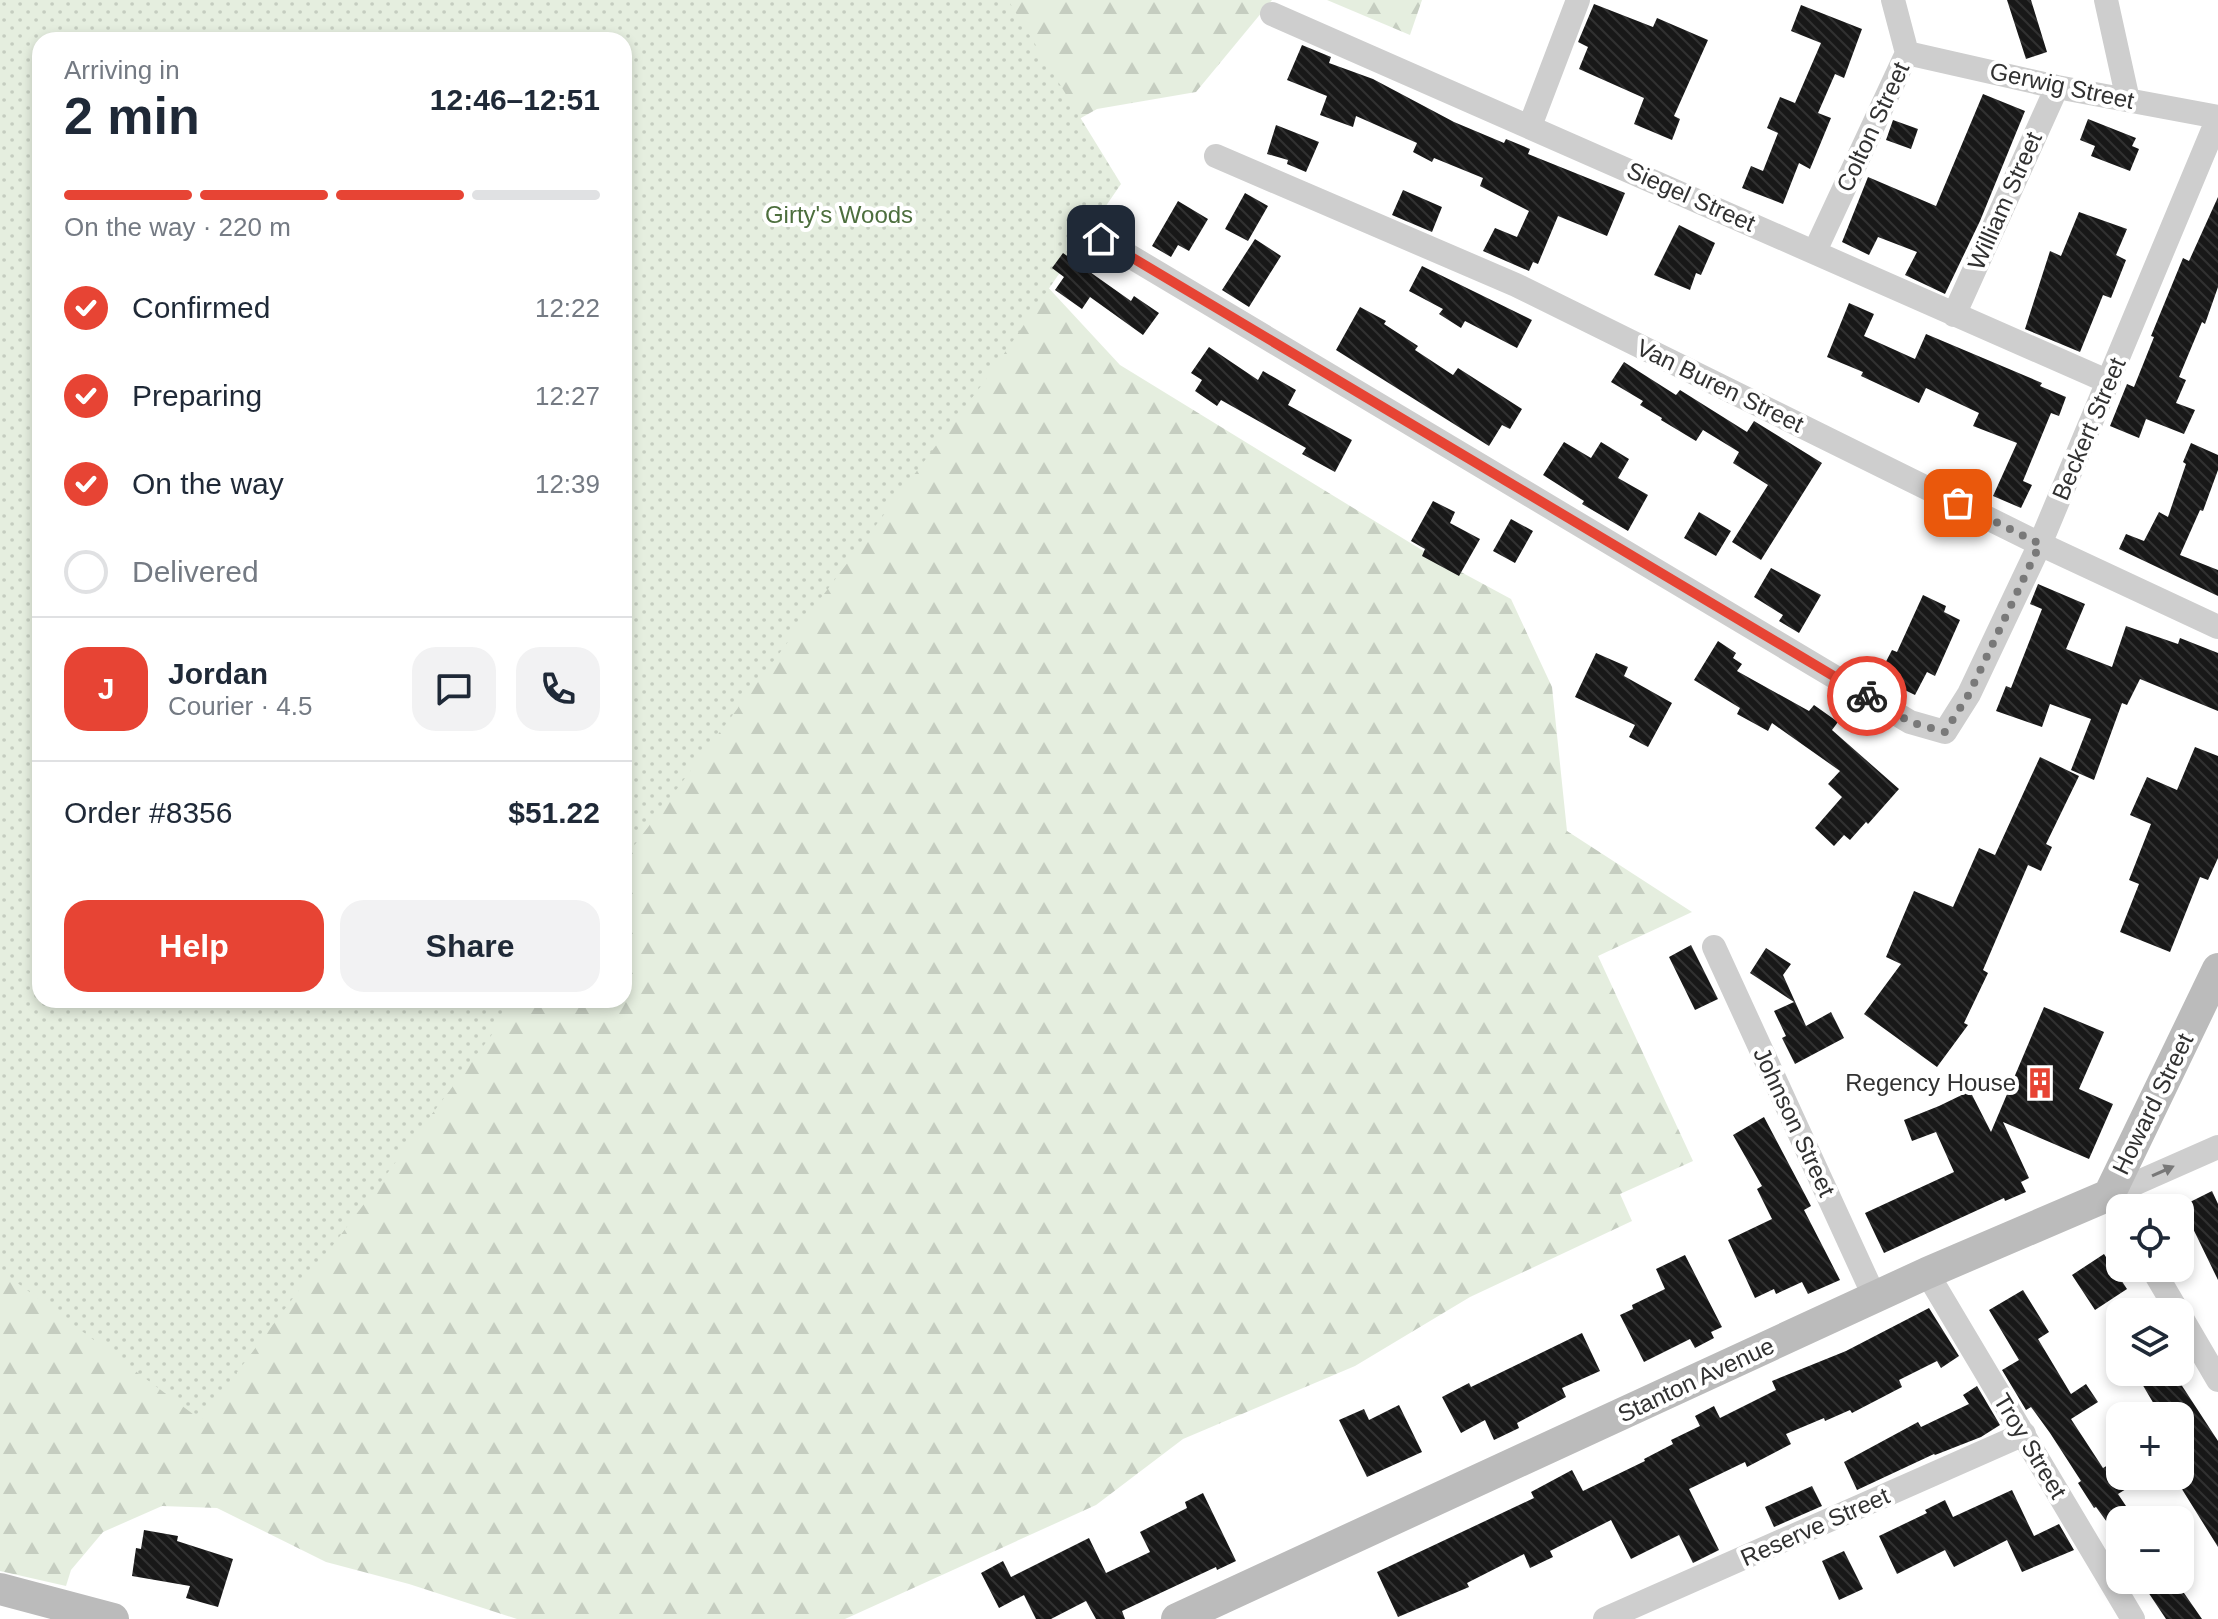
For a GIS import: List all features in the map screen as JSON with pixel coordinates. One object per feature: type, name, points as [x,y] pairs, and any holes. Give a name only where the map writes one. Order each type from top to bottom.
[{"type":"street","points":[[1530,126],[1578,0]]},
{"type":"street","name":"Colton Street","points":[[1815,251],[1907,53],[1893,0]]},
{"type":"street","points":[[2106,0],[2128,100]]},
{"type":"street","name":"Siegel Street","points":[[1272,14],[2109,382]]},
{"type":"street","name":"Gerwig Street","points":[[1907,53],[2057,87],[2218,117]]},
{"type":"street","name":"William Street","points":[[1954,315],[2057,87]]},
{"type":"street","name":"Beckert Street","points":[[1101,239],[1910,722],[1945,732],[1969,694],[2040,544],[2218,117]]},
{"type":"street","name":"Van Buren Street","points":[[1216,156],[1516,285],[2040,544],[2218,627]]},
{"type":"street","name":"Johnson Street","points":[[1714,947],[1875,1298]]},
{"type":"street","name":"Howard Street","points":[[2119,1194],[2218,969]]},
{"type":"street","name":"Stanton Avenue","points":[[2134,1194],[2218,1147]]},
{"type":"street","name":"Stanton Avenue","points":[[1177,1619],[1927,1273],[2106,1208]]},
{"type":"street","name":"Troy Street","points":[[1927,1273],[2133,1619]]},
{"type":"street","points":[[2194,1339],[2218,1380]]},
{"type":"street","name":"Reserve Street","points":[[1605,1619],[2024,1434]]},
{"type":"street","points":[[0,1589],[113,1619]]},
{"type":"green space","points":[[0,0],[1272,0],[1196,92],[1097,109],[1049,136],[1044,283],[1120,365],[1435,558],[1511,599],[1552,687],[1567,831],[1692,912],[1598,956],[1693,1161],[1620,1194],[1632,1221],[1470,1297],[1355,1366],[1183,1439],[1096,1505],[845,1619],[517,1619],[409,1584],[326,1562],[217,1508],[162,1506],[103,1532],[71,1570],[66,1586],[0,1571]]},
{"type":"green space","name":"Girty's Woods","points":[[0,0],[1008,0],[1121,184],[990,374],[632,848],[632,32],[32,32],[32,1008],[512,1008],[201,1420],[0,1270]]},
{"type":"green space","points":[[1327,0],[1422,0],[1410,35]]},
{"type":"building","points":[[2007,0],[2031,0],[2047,52],[2026,59]]},
{"type":"building","points":[[1594,4],[1653,27],[1657,18],[1708,40],[1674,116],[1680,119],[1672,140],[1634,124],[1644,98],[1579,69],[1588,47],[1578,42]]},
{"type":"building","points":[[1801,5],[1862,29],[1844,78],[1835,74],[1818,113],[1831,118],[1810,169],[1799,163],[1783,204],[1742,188],[1751,166],[1763,171],[1778,133],[1767,128],[1780,97],[1795,103],[1821,43],[1791,31]]},
{"type":"building","points":[[1302,45],[1331,57],[1329,63],[1373,79],[1454,122],[1504,143],[1506,139],[1530,149],[1528,154],[1625,193],[1607,236],[1558,216],[1538,264],[1533,262],[1529,271],[1483,251],[1495,228],[1517,237],[1529,211],[1480,186],[1483,178],[1434,158],[1432,162],[1413,152],[1417,143],[1356,116],[1353,127],[1320,115],[1327,96],[1287,80]]},
{"type":"building","points":[[1983,94],[2025,111],[1980,221],[1945,294],[1905,275],[1917,252],[1878,237],[1869,255],[1842,242],[1868,177],[1936,206]]},
{"type":"building","points":[[2088,119],[2136,138],[2132,146],[2139,149],[2130,171],[2091,156],[2095,146],[2080,140]]},
{"type":"building","points":[[1893,120],[1918,129],[1911,149],[1886,140]]},
{"type":"building","points":[[1276,125],[1319,142],[1306,172],[1287,164],[1288,160],[1267,154]]},
{"type":"building","points":[[1403,190],[1442,207],[1432,232],[1392,215]]},
{"type":"building","points":[[1245,193],[1268,206],[1248,241],[1225,229]]},
{"type":"building","points":[[2218,197],[2218,287],[2205,324],[2202,322],[2179,377],[2186,380],[2176,403],[2195,410],[2184,434],[2146,419],[2139,438],[2110,426],[2127,384],[2134,387],[2183,258],[2189,261]]},
{"type":"building","points":[[1178,201],[1208,219],[1189,251],[1178,245],[1171,257],[1152,246]]},
{"type":"building","points":[[2079,212],[2127,229],[2116,255],[2126,260],[2111,298],[2103,295],[2080,352],[2025,329],[2050,251],[2061,256]]},
{"type":"building","points":[[1679,225],[1715,243],[1701,275],[1696,273],[1690,290],[1654,275]]},
{"type":"building","points":[[1255,239],[1281,256],[1249,307],[1222,290]]},
{"type":"building","points":[[1063,253],[1131,301],[1134,296],[1159,313],[1143,335],[1090,297],[1082,309],[1055,290],[1064,277],[1052,268]]},
{"type":"building","points":[[1422,266],[1532,320],[1517,348],[1465,321],[1461,328],[1439,314],[1443,309],[1409,291]]},
{"type":"building","points":[[1849,303],[1874,314],[1864,336],[1915,359],[1926,334],[2042,383],[2040,386],[2066,397],[2059,416],[2051,413],[2023,481],[2032,485],[2021,508],[1993,496],[2017,443],[1973,426],[1979,413],[1926,388],[1919,403],[1861,376],[1863,372],[1827,357]]},
{"type":"building","points":[[1360,307],[1386,321],[1384,324],[1418,346],[1415,350],[1453,375],[1458,368],[1522,409],[1510,429],[1502,425],[1489,446],[1336,350]]},
{"type":"building","points":[[1209,347],[1258,380],[1263,371],[1296,390],[1288,405],[1352,440],[1335,472],[1302,454],[1306,448],[1221,400],[1217,406],[1195,391],[1202,380],[1191,373]]},
{"type":"building","points":[[1624,362],[1676,395],[1680,390],[1747,432],[1754,421],[1822,463],[1761,560],[1732,542],[1768,485],[1733,463],[1739,452],[1703,430],[1696,441],[1661,420],[1640,405],[1643,401],[1611,382]]},
{"type":"building","points":[[1564,442],[1591,458],[1601,442],[1629,459],[1618,478],[1648,495],[1628,531],[1582,504],[1584,501],[1543,475]]},
{"type":"building","points":[[2191,443],[2218,455],[2218,470],[2203,511],[2200,510],[2180,555],[2218,570],[2218,596],[2119,549],[2126,534],[2144,541],[2159,512],[2168,517]]},
{"type":"building","points":[[1433,501],[1455,512],[1450,523],[1480,539],[1459,576],[1422,556],[1425,549],[1411,541]]},
{"type":"building","points":[[1699,512],[1731,531],[1716,556],[1684,538]]},
{"type":"building","points":[[1511,519],[1533,531],[1515,563],[1493,551]]},
{"type":"building","points":[[1771,568],[1821,595],[1799,633],[1779,621],[1783,615],[1754,597]]},
{"type":"building","points":[[2038,584],[2085,604],[2066,649],[2112,667],[2126,626],[2178,644],[2180,638],[2218,653],[2218,711],[2140,679],[2127,705],[2122,703],[2094,780],[2071,770],[2091,719],[2050,704],[2042,727],[1996,711],[2006,686],[2011,688],[2042,609],[2030,604]]},
{"type":"building","points":[[1923,595],[1946,606],[1944,612],[1960,620],[1935,676],[1927,672],[1915,695],[1878,677],[1892,650],[1897,652]]},
{"type":"building","points":[[1718,641],[1736,653],[1733,658],[1742,664],[1737,671],[1809,711],[1814,705],[1838,722],[1832,730],[1899,789],[1850,840],[1844,835],[1834,846],[1815,828],[1842,797],[1828,784],[1840,771],[1772,723],[1768,731],[1737,714],[1740,708],[1694,680]]},
{"type":"building","points":[[1596,653],[1628,667],[1624,676],[1672,703],[1648,747],[1629,737],[1635,725],[1575,697]]},
{"type":"building","points":[[2195,747],[2218,756],[2218,858],[2208,880],[2200,877],[2170,952],[2120,932],[2139,884],[2129,880],[2151,824],[2130,815],[2147,777],[2177,790]]},
{"type":"building","points":[[2040,757],[2079,776],[2046,844],[2052,847],[2041,871],[2028,865],[1983,970],[1988,973],[1964,1023],[1968,1025],[1937,1067],[1864,1014],[1901,964],[1886,957],[1914,891],[1953,907],[1979,848],[1995,855]]},
{"type":"building","points":[[1691,945],[1718,999],[1695,1010],[1669,957]]},
{"type":"building","points":[[1766,948],[1791,964],[1783,975],[1806,1026],[1831,1012],[1844,1038],[1795,1064],[1782,1038],[1786,1036],[1774,1011],[1794,1002],[1750,973]]},
{"type":"building","points":[[2044,1007],[2104,1032],[2079,1089],[2113,1104],[2089,1159],[2003,1122],[2029,1178],[2021,1182],[2026,1192],[2005,1201],[2004,1198],[1884,1253],[1865,1213],[1954,1172],[1936,1132],[1912,1141],[1904,1120],[1970,1091],[1991,1132]]},
{"type":"building","points":[[1764,1117],[1811,1206],[1804,1210],[1840,1280],[1808,1294],[1802,1282],[1776,1294],[1774,1289],[1755,1298],[1728,1240],[1772,1219],[1757,1189],[1762,1186],[1733,1135]]},
{"type":"building","points":[[2212,1191],[2218,1204],[2218,1280],[2194,1231],[2194,1200]]},
{"type":"building","points":[[2104,1254],[2106,1282],[2122,1282],[2127,1289],[2113,1298],[2106,1298],[2106,1303],[2095,1310],[2072,1275]]},
{"type":"building","points":[[1685,1255],[1722,1327],[1711,1332],[1714,1338],[1695,1348],[1690,1339],[1644,1362],[1620,1315],[1633,1309],[1632,1305],[1665,1289],[1656,1269]]},
{"type":"building","points":[[2023,1290],[2049,1332],[2038,1339],[2071,1394],[2086,1384],[2098,1402],[2071,1419],[2103,1468],[2106,1466],[2106,1490],[2124,1490],[2118,1494],[2126,1506],[2106,1506],[2106,1521],[2078,1483],[2081,1481],[2050,1433],[2031,1407],[2026,1410],[2002,1370],[2019,1360],[1989,1310]]},
{"type":"building","points":[[1929,1308],[1959,1356],[1941,1368],[1937,1361],[1899,1380],[1902,1387],[1852,1413],[1850,1410],[1825,1421],[1824,1418],[1786,1434],[1791,1444],[1747,1467],[1745,1462],[1689,1489],[1719,1550],[1693,1563],[1679,1535],[1631,1559],[1611,1520],[1550,1551],[1553,1557],[1530,1568],[1524,1554],[1467,1583],[1469,1587],[1398,1617],[1377,1572],[1534,1498],[1531,1492],[1572,1470],[1583,1491],[1645,1461],[1673,1444],[1671,1440],[1700,1426],[1695,1416],[1714,1406],[1720,1418],[1776,1390],[1772,1381],[1846,1351]]},
{"type":"building","points":[[1582,1333],[1600,1371],[1562,1388],[1566,1397],[1517,1423],[1519,1428],[1494,1440],[1485,1420],[1461,1433],[1442,1397],[1469,1383],[1471,1387]]},
{"type":"building","points":[[1977,1386],[2000,1425],[1981,1437],[1934,1454],[1857,1490],[1844,1462],[1918,1422],[1921,1427],[1969,1404],[1963,1395]]},
{"type":"building","points":[[2143,1386],[2182,1386],[2193,1402],[2153,1402]]},
{"type":"building","points":[[2194,1404],[2218,1441],[2218,1547],[2182,1490],[2194,1490]]},
{"type":"building","points":[[1399,1405],[1422,1452],[1367,1477],[1339,1420],[1364,1409],[1369,1420]]},
{"type":"building","points":[[1812,1486],[1822,1506],[1774,1527],[1765,1507]]},
{"type":"building","points":[[2012,1490],[2034,1536],[2059,1524],[2074,1550],[2022,1572],[2007,1540],[1954,1567],[1945,1550],[1897,1574],[1879,1536],[1927,1513],[1925,1510],[1945,1500],[1953,1517]]},
{"type":"building","points":[[1203,1493],[1236,1561],[1217,1570],[1216,1567],[1122,1611],[1125,1619],[1096,1619],[1086,1601],[1051,1619],[1036,1619],[1024,1595],[999,1608],[981,1573],[1003,1561],[1011,1577],[1089,1538],[1106,1573],[1150,1552],[1140,1532],[1187,1508],[1185,1502]]},
{"type":"building","points":[[144,1530],[178,1536],[177,1541],[233,1559],[218,1607],[186,1598],[190,1586],[132,1576],[136,1548],[141,1549]]},
{"type":"building","points":[[1844,1551],[1863,1589],[1839,1600],[1822,1561]]},
{"type":"building","points":[[2149,1594],[2185,1594],[2202,1619],[2166,1619]]},
{"type":"way so far","points":[[1867,696],[1910,722],[1945,732],[1969,694],[2040,544],[1958,503]]},
{"type":"place","name":"Regency House","points":[[2040,1083]]},
{"type":"route","points":[[1101,239],[1867,696]]}]
